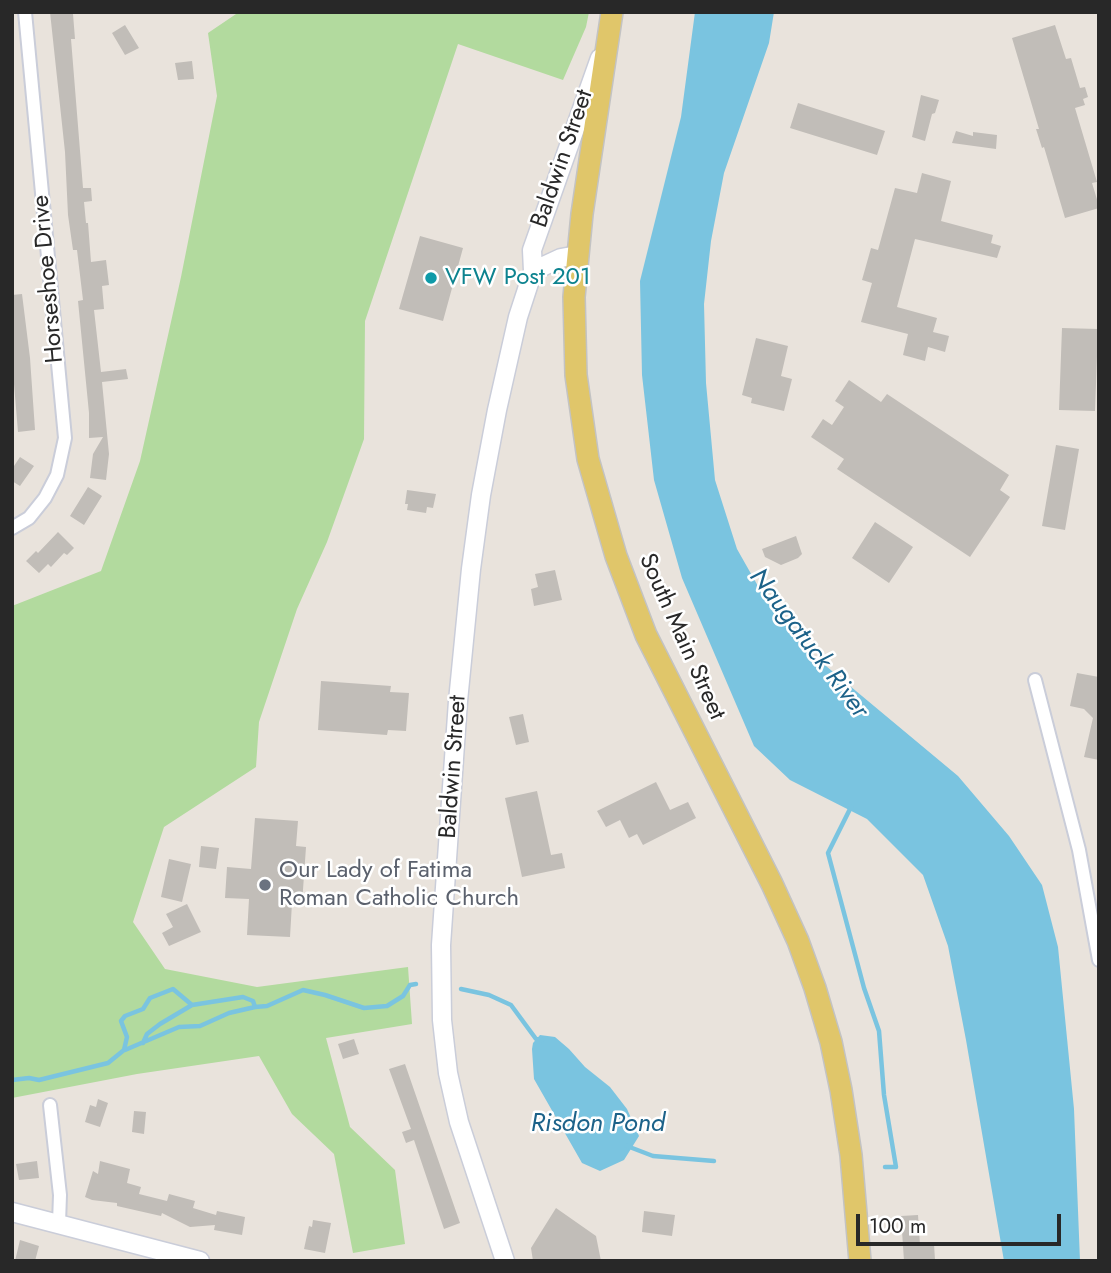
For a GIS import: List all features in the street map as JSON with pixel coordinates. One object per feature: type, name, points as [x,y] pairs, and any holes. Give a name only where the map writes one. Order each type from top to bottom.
[{"type":"main road","name":"South Main Street","points":[[612,12],[578,255],[573,317],[582,426],[596,492],[616,556],[646,635],[772,884],[798,941],[815,988],[831,1042],[841,1090],[851,1155],[860,1261]]},
{"type":"main road","name":"Baldwin Street","points":[[505,1261],[454,1104],[444,1041],[440,972],[458,701],[474,541],[497,410],[533,271],[533,245],[594,72],[606,50]]},
{"type":"main road","name":"Baldwin Street","points":[[533,271],[561,258],[578,255]]},
{"type":"main road","points":[[12,1212],[200,1261]]},
{"type":"street","name":"Horseshoe Drive","points":[[12,528],[29,518],[45,498],[57,475],[65,438],[25,12]]},
{"type":"street","points":[[1035,680],[1079,850],[1099,960]]},
{"type":"street","points":[[50,1105],[60,1195],[59,1223]]},
{"type":"green space","points":[[239,12],[589,12],[586,27],[563,80],[458,44],[365,321],[364,439],[327,542],[297,609],[259,722],[256,767],[164,827],[133,922],[165,969],[257,987],[408,967],[412,1024],[326,1038],[350,1127],[395,1170],[405,1244],[353,1253],[334,1154],[292,1114],[259,1056],[137,1074],[12,1098],[12,606],[101,571],[140,461],[181,277],[217,96],[208,33]]},
{"type":"water","points":[[695,12],[774,12],[769,43],[724,173],[711,241],[704,304],[706,383],[715,480],[737,549],[767,602],[808,651],[958,776],[1009,836],[1042,885],[1058,947],[1074,1109],[1080,1261],[1004,1261],[948,946],[923,875],[867,819],[790,780],[754,746],[682,578],[654,480],[642,375],[640,281],[681,117]]},
{"type":"water","name":"Risdon Pond","points":[[540,1035],[555,1037],[610,1087],[627,1109],[639,1136],[624,1160],[600,1171],[582,1163],[534,1079],[532,1049],[533,1043]]},
{"type":"building","points":[[50,12],[73,14],[75,39],[71,39],[83,188],[91,188],[92,201],[84,202],[91,262],[106,260],[109,285],[102,286],[104,309],[94,310],[101,372],[126,369],[128,379],[102,382],[109,454],[106,480],[90,478],[93,454],[103,437],[89,438],[78,301],[83,300],[77,250],[73,250],[68,215],[65,152]]},
{"type":"building","points":[[125,25],[139,48],[125,55],[112,33]]},
{"type":"building","points":[[1055,25],[1066,59],[1071,58],[1080,88],[1085,87],[1088,97],[1083,99],[1085,105],[1075,108],[1097,182],[1092,183],[1099,206],[1065,218],[1036,129],[1039,129],[1012,38]]},
{"type":"building","points":[[192,61],[194,79],[178,80],[175,63]]},
{"type":"building","points":[[921,95],[939,100],[935,113],[932,114],[925,141],[912,137]]},
{"type":"building","points":[[798,103],[885,131],[877,155],[790,128]]},
{"type":"building","points":[[956,131],[973,136],[973,132],[997,135],[996,149],[952,143]]},
{"type":"building","points":[[922,173],[951,181],[941,221],[993,235],[991,243],[1001,246],[997,258],[915,239],[897,307],[937,318],[933,332],[949,336],[945,352],[928,347],[925,361],[903,355],[908,334],[861,322],[872,283],[862,280],[871,248],[878,250],[895,188],[917,193]]},
{"type":"building","name":"VFW Post 201","points":[[420,236],[463,248],[443,321],[399,309]]},
{"type":"building","points":[[22,294],[35,430],[18,432],[12,360],[12,295]]},
{"type":"building","points":[[1062,328],[1098,329],[1095,411],[1059,410]]},
{"type":"building","points":[[756,338],[788,346],[781,376],[792,379],[784,411],[751,403],[752,398],[742,395]]},
{"type":"building","points":[[849,380],[881,402],[887,394],[1009,475],[1000,490],[1010,497],[970,557],[837,469],[844,459],[811,437],[823,419],[832,425],[844,407],[835,401]]},
{"type":"building","points":[[1056,445],[1079,449],[1065,530],[1042,526]]},
{"type":"building","points":[[20,457],[34,466],[20,486],[12,481],[12,469]]},
{"type":"building","points":[[88,487],[102,496],[84,525],[70,516]]},
{"type":"building","points":[[407,490],[436,494],[433,508],[427,507],[426,513],[407,510]]},
{"type":"building","points":[[875,522],[913,547],[889,583],[852,558]]},
{"type":"building","points":[[58,532],[74,548],[39,573],[26,561],[36,551],[38,553]]},
{"type":"building","points":[[796,536],[802,554],[798,558],[781,565],[765,557],[762,549]]},
{"type":"building","points":[[555,570],[562,600],[534,606],[531,589],[538,587],[535,574]]},
{"type":"building","points":[[1077,673],[1099,677],[1099,760],[1084,757],[1093,718],[1084,709],[1070,706]]},
{"type":"building","points":[[321,681],[391,686],[390,692],[409,693],[406,731],[388,730],[387,735],[318,730]]},
{"type":"building","points":[[523,714],[529,742],[516,745],[509,717]]},
{"type":"building","points":[[656,782],[670,810],[688,802],[696,818],[643,845],[637,834],[629,838],[620,820],[606,827],[597,811]]},
{"type":"building","points":[[537,791],[551,855],[562,853],[565,868],[522,877],[505,798]]},
{"type":"building","name":"Our Lady of Fatima Roman Catholic Church","points":[[255,818],[298,821],[296,846],[306,847],[302,904],[292,903],[290,937],[247,935],[249,899],[225,898],[227,867],[251,869]]},
{"type":"building","points":[[201,846],[219,848],[216,869],[199,867]]},
{"type":"building","points":[[169,859],[191,864],[182,902],[161,897]]},
{"type":"building","points":[[187,904],[201,932],[169,946],[162,933],[173,927],[166,914]]},
{"type":"building","points":[[354,1039],[359,1054],[343,1059],[338,1044]]},
{"type":"building","points":[[405,1064],[460,1223],[444,1229],[414,1140],[406,1143],[402,1132],[411,1129],[389,1069]]},
{"type":"building","points":[[98,1099],[108,1103],[100,1127],[85,1122],[90,1105],[96,1107]]},
{"type":"building","points":[[134,1111],[146,1112],[144,1134],[132,1132]]},
{"type":"building","points":[[37,1161],[39,1178],[19,1180],[16,1164]]},
{"type":"building","points":[[100,1161],[130,1169],[127,1183],[141,1187],[139,1194],[167,1201],[169,1194],[195,1201],[193,1208],[216,1215],[217,1211],[245,1217],[242,1235],[214,1230],[215,1225],[190,1227],[162,1213],[161,1216],[85,1197],[93,1171],[98,1174]]},
{"type":"building","points":[[556,1208],[596,1236],[601,1261],[533,1261],[531,1248]]},
{"type":"building","points":[[644,1211],[675,1215],[672,1236],[642,1232]]},
{"type":"building","points":[[918,1215],[920,1245],[934,1244],[935,1260],[904,1261],[901,1216]]},
{"type":"building","points":[[313,1220],[331,1223],[325,1253],[304,1249]]},
{"type":"building","points":[[20,1240],[39,1246],[35,1261],[15,1261]]},
{"type":"waterway","points":[[851,807],[828,853],[864,988],[879,1031],[884,1095],[896,1167],[885,1167]]},
{"type":"waterway","points":[[12,1080],[39,1080],[108,1063],[124,1050],[127,1037],[121,1021],[125,1016],[143,1009],[150,998],[173,989],[192,1005],[243,997],[253,1001],[255,1007],[267,1006],[303,990],[364,1008],[387,1006],[403,996],[410,985],[416,984]]},
{"type":"waterway","points":[[461,989],[489,995],[511,1005],[536,1039],[542,1040]]},
{"type":"waterway","points":[[143,1043],[147,1034],[192,1005]]},
{"type":"waterway","points":[[125,1050],[179,1027],[200,1026],[229,1013],[255,1007]]},
{"type":"waterway","points":[[627,1146],[653,1156],[714,1161]]},
{"type":"place","name":"VFW Post 201","points":[[431,278]]},
{"type":"place","name":"Our Lady of Fatima Roman Catholic Church","points":[[265,885]]},
{"type":"water label","name":"Naugatuck River","points":[[808,644]]}]
